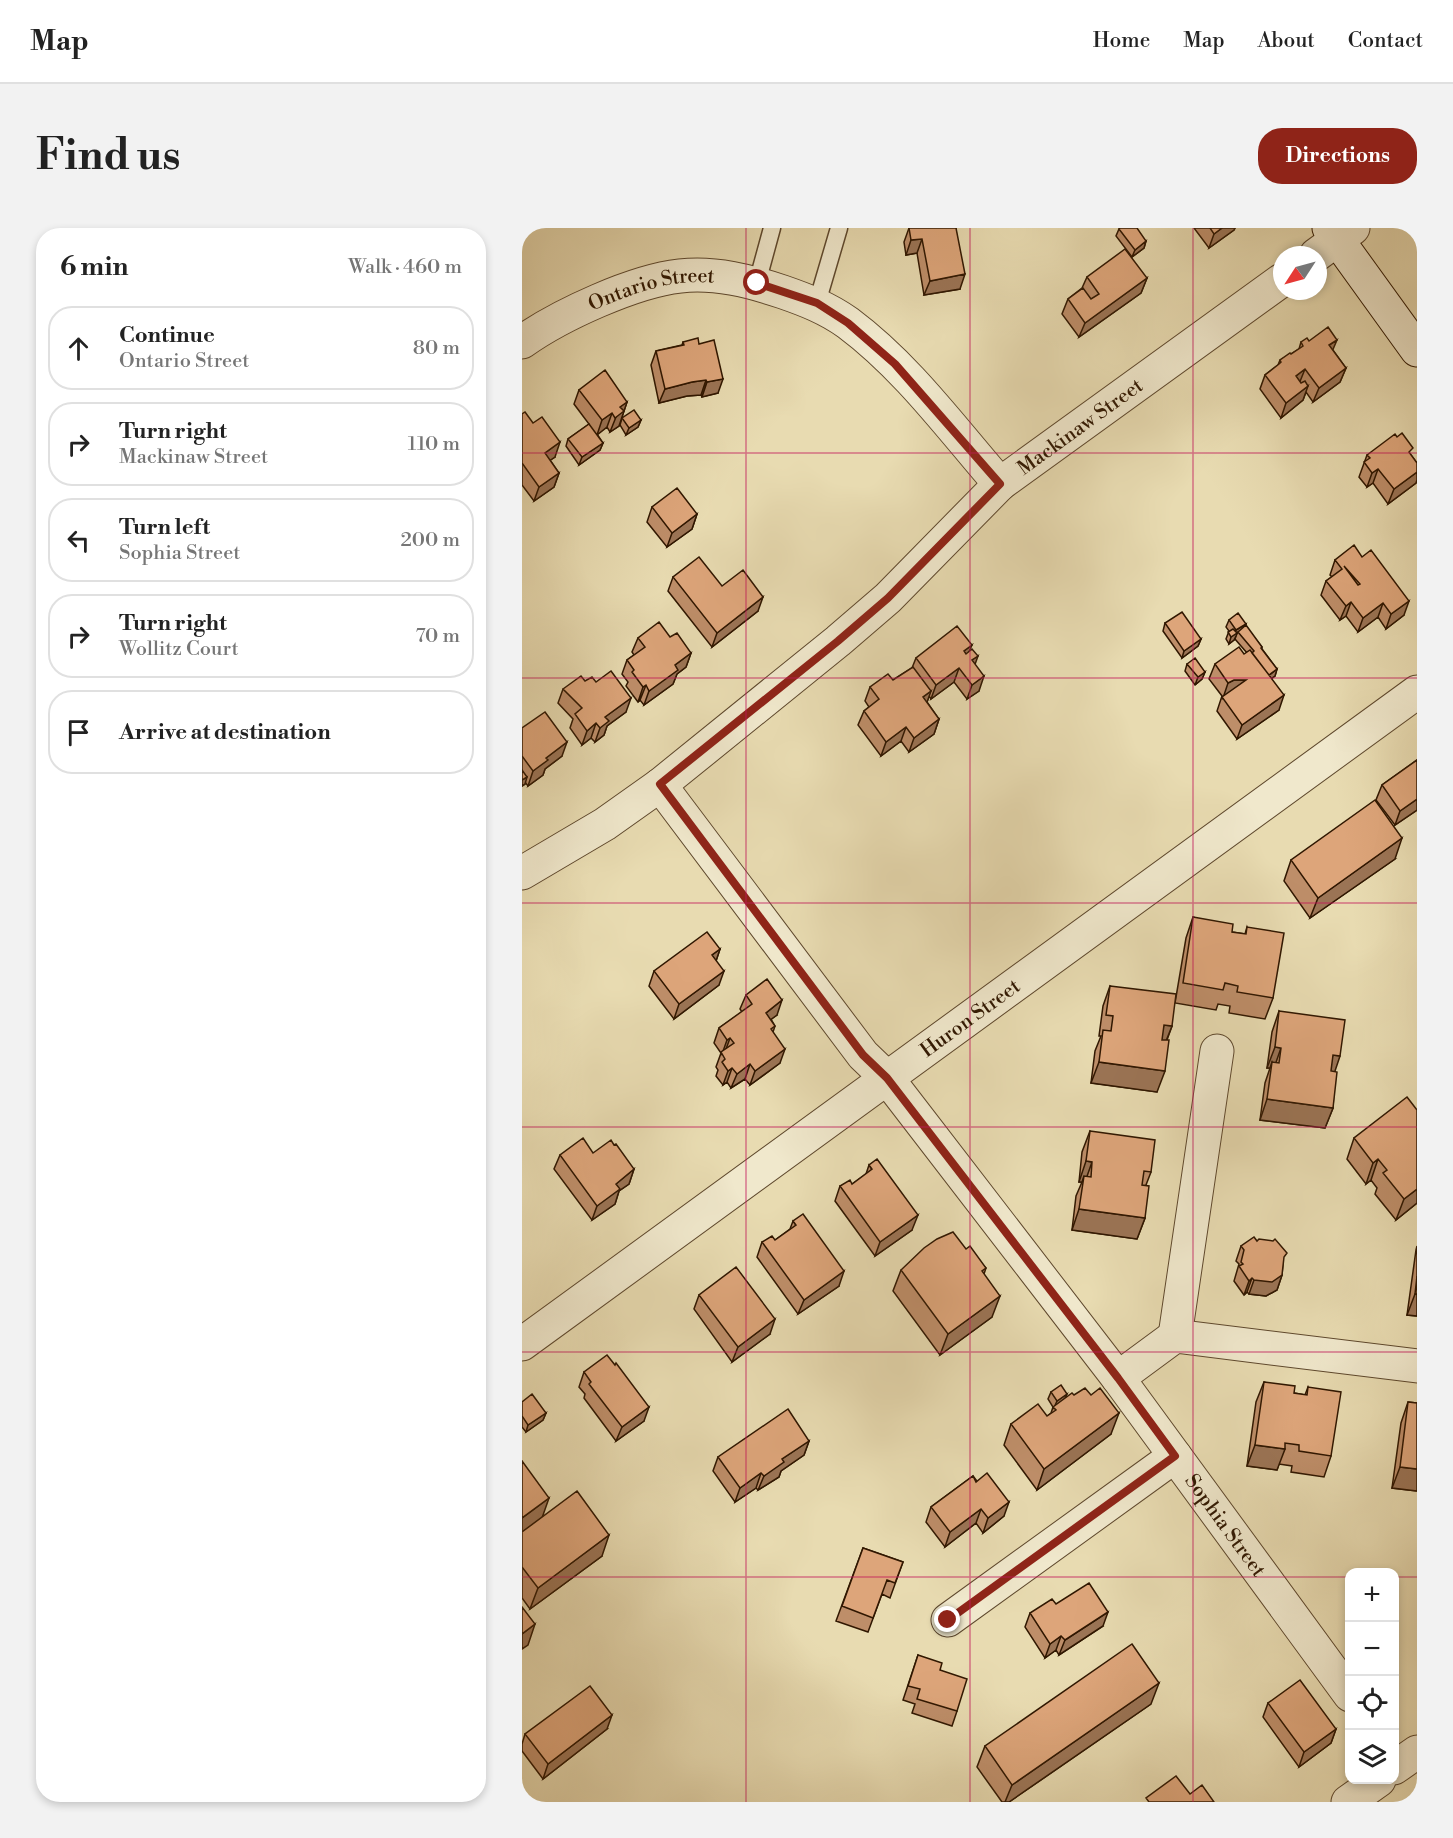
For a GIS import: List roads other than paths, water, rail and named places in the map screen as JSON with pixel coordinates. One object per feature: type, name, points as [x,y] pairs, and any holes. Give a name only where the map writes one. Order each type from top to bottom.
[{"type":"street","points":[[1334,237],[1417,350]]},
{"type":"street","name":"Ontario Street","points":[[522,342],[579,310],[632,288],[680,276],[720,276],[757,283],[817,303],[848,323],[895,364],[1000,484]]},
{"type":"street","name":"Mackinaw Street","points":[[522,873],[605,824],[660,784],[888,598],[1000,484],[1273,287]]},
{"type":"street","name":"Huron Street","points":[[522,1344],[1417,692]]},
{"type":"street","name":"Sophia Street","points":[[660,784],[863,1055],[887,1078],[1118,1378],[1345,1688]]},
{"type":"street","points":[[1175,1336],[1217,1051]]},
{"type":"street","points":[[1118,1378],[1175,1336],[1417,1366]]},
{"type":"street","points":[[948,1620],[1175,1456]]},
{"type":"street","points":[[1348,1802],[1371,1784]]},
{"type":"lane","points":[[757,283],[772,228]]},
{"type":"lane","points":[[817,303],[839,228]]}]
